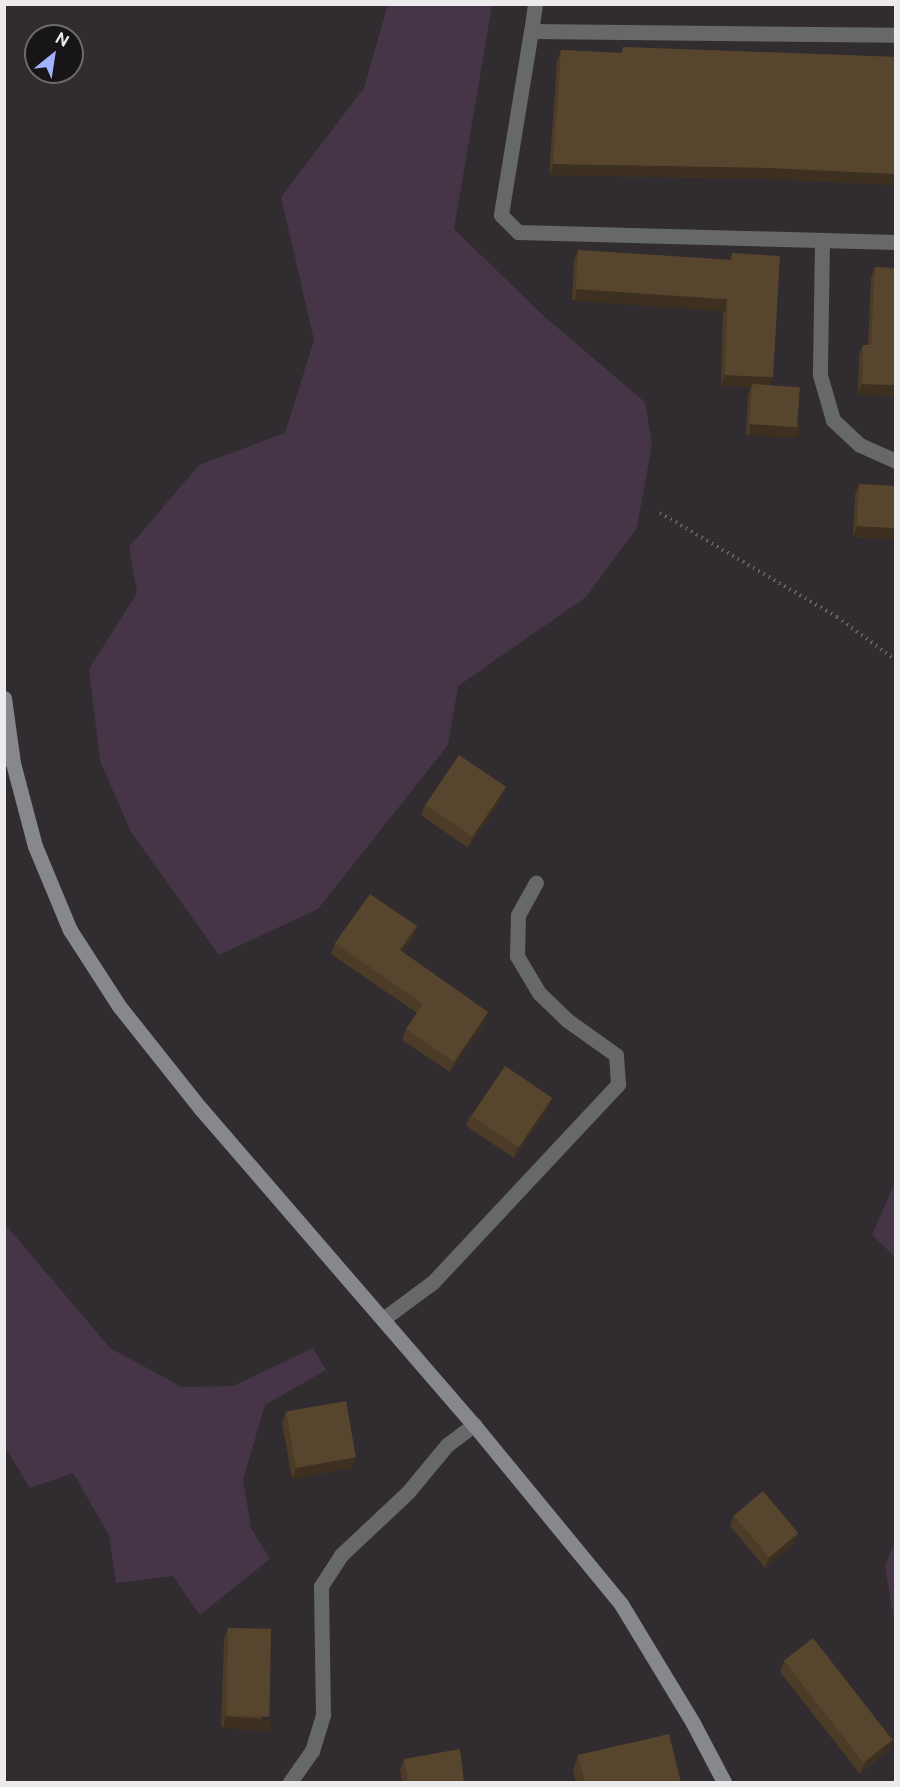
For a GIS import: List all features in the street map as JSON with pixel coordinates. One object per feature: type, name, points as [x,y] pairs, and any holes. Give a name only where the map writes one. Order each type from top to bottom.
[{"type":"street","points":[[535,4],[501,215],[518,232],[896,242]]},
{"type":"street","points":[[531,31],[896,35]]},
{"type":"street","points":[[822,241],[820,375],[833,420],[860,445],[896,461]]},
{"type":"street","points":[[4,698],[13,764],[35,846],[70,930],[119,1006],[201,1109],[474,1425],[621,1604],[693,1723],[724,1782]]},
{"type":"street","points":[[383,1319],[433,1282],[618,1084],[616,1055],[567,1020],[539,993],[517,956],[518,915],[536,883]]},
{"type":"street","points":[[290,1782],[312,1751],[322,1714],[321,1586],[341,1555],[408,1492],[447,1446],[474,1425]]},
{"type":"path","points":[[660,513],[837,617],[896,660]]},
{"type":"shaded area","points":[[388,4],[492,5],[454,229],[546,318],[645,402],[652,444],[637,528],[586,597],[458,686],[448,745],[318,909],[219,955],[131,832],[100,761],[89,669],[137,593],[129,547],[199,465],[285,433],[314,340],[281,197],[364,88]]},
{"type":"shaded area","points":[[895,1182],[895,1257],[872,1235]]},
{"type":"shaded area","points":[[5,1224],[110,1348],[182,1387],[233,1386],[313,1348],[326,1370],[265,1405],[243,1480],[251,1528],[270,1559],[200,1615],[173,1576],[116,1583],[109,1535],[73,1473],[30,1488],[5,1447]]},
{"type":"shaded area","points":[[895,1541],[896,1625],[885,1567]]},
{"type":"building","points":[[623,47],[896,57],[896,174],[771,168],[553,164],[561,50],[623,53]]},
{"type":"building","points":[[578,250],[732,260],[732,253],[780,256],[773,377],[725,375],[727,299],[576,289]]},
{"type":"building","points":[[875,267],[896,268],[896,385],[862,384],[863,345],[871,345]]},
{"type":"building","points":[[752,384],[800,387],[797,427],[749,424]]},
{"type":"building","points":[[859,484],[896,486],[894,528],[857,526]]},
{"type":"building","points":[[459,755],[506,787],[473,837],[425,805]]},
{"type":"building","points":[[370,894],[417,926],[400,950],[488,1012],[454,1062],[406,1029],[423,1004],[335,943]]},
{"type":"building","points":[[505,1066],[552,1098],[519,1148],[471,1116]]},
{"type":"building","points":[[346,1401],[356,1457],[296,1468],[286,1412]]},
{"type":"building","points":[[763,1491],[798,1533],[769,1558],[734,1515]]},
{"type":"building","points":[[228,1628],[271,1629],[269,1717],[226,1716]]},
{"type":"building","points":[[813,1638],[892,1740],[863,1762],[784,1661]]},
{"type":"building","points":[[669,1734],[681,1782],[585,1782],[578,1755]]},
{"type":"building","points":[[460,1749],[464,1782],[408,1782],[404,1759]]}]
